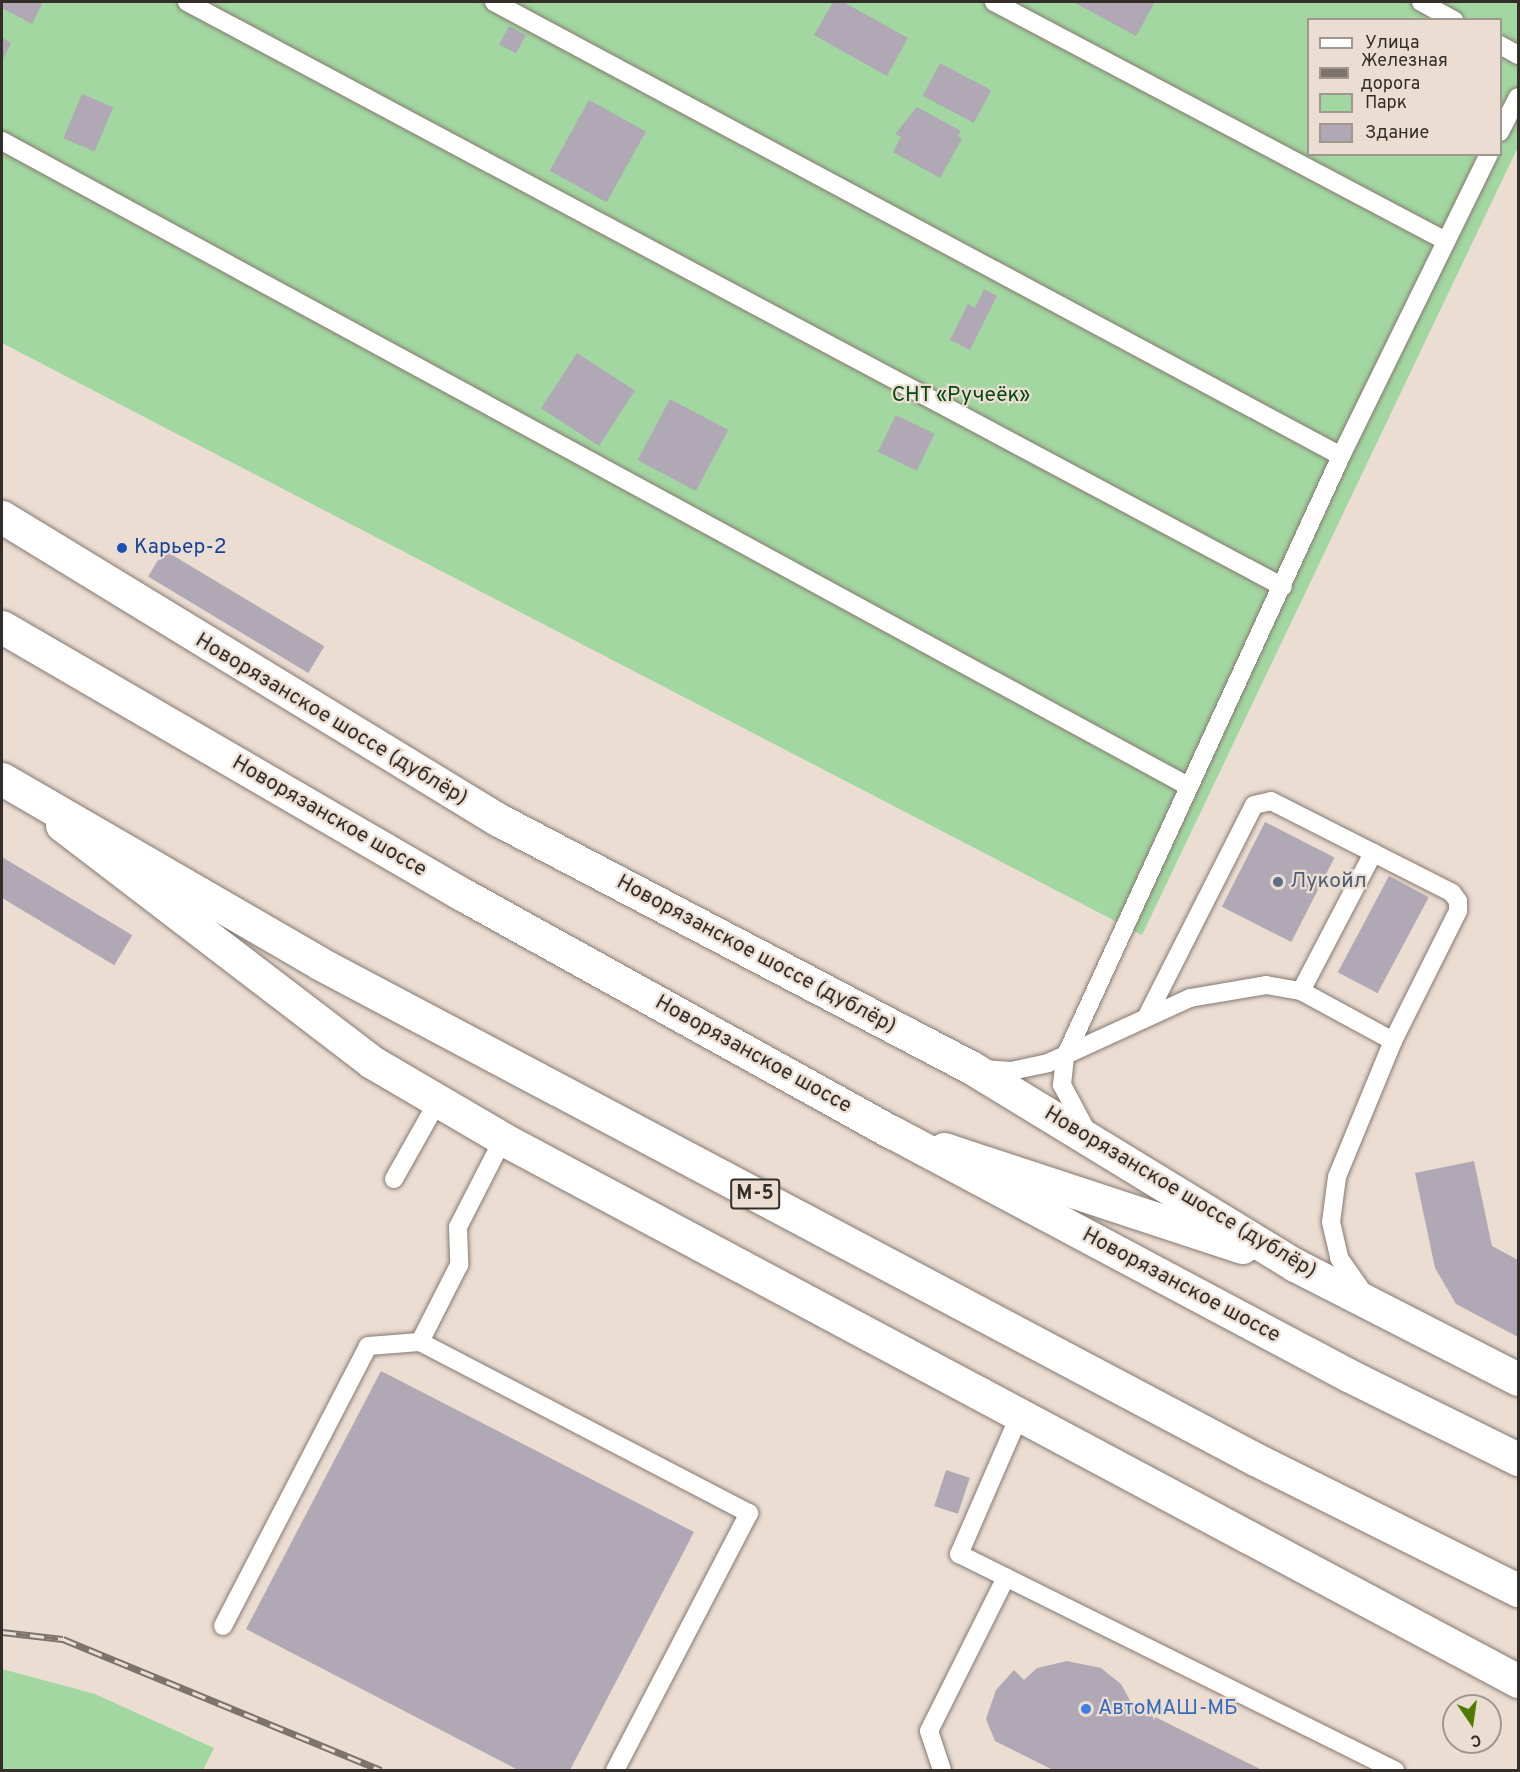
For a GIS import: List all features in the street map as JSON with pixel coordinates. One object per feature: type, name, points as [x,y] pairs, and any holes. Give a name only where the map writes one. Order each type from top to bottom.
[{"type":"main road","name":"Новорязанское шоссе (дублёр)","points":[[2,517],[497,819],[972,1068],[1296,1264],[1372,1306],[1518,1379]]},
{"type":"main road","points":[[2,618],[40,650]]},
{"type":"main road","name":"Новорязанское шоссе","points":[[2,627],[460,893],[892,1132],[1348,1375],[1518,1459]]},
{"type":"main road","points":[[8,783],[206,939],[372,1062],[504,1139],[1518,1681]]},
{"type":"main road","name":"М-5","points":[[8,783],[329,968],[1255,1459],[1518,1590]]},
{"type":"main road","points":[[892,1132],[1296,1264]]},
{"type":"lane","points":[[187,2],[1283,587]]},
{"type":"lane","points":[[494,2],[1341,456]]},
{"type":"lane","points":[[994,2],[1446,241]]},
{"type":"lane","points":[[1421,2],[1450,18]]},
{"type":"lane","points":[[1502,46],[1518,55]]},
{"type":"lane","points":[[1502,128],[1518,97]]},
{"type":"lane","points":[[2,141],[1188,786]]},
{"type":"lane","points":[[1106,1149],[1082,1126],[1065,1096],[1065,1057],[1188,786],[1283,587],[1341,456],[1488,156]]},
{"type":"lane","points":[[1149,1014],[1254,805],[1271,801],[1452,893],[1458,901],[1458,911],[1393,1041],[1337,1177],[1331,1222],[1339,1258],[1372,1306]]},
{"type":"lane","points":[[1301,992],[1373,853]]},
{"type":"lane","points":[[972,1068],[1011,1071],[1065,1057],[1149,1014],[1232,987],[1266,984],[1301,992],[1393,1041]]},
{"type":"lane","points":[[394,1179],[438,1101]]},
{"type":"lane","points":[[420,1342],[459,1265],[458,1227],[504,1139]]},
{"type":"lane","points":[[223,1626],[368,1346],[420,1342],[749,1513],[615,1770]]},
{"type":"lane","points":[[1020,1414],[959,1554],[1395,1770]]},
{"type":"lane","points":[[942,1770],[929,1731],[1006,1577]]},
{"type":"green space","name":"СНТ «Ручеёк»","points":[[2,2],[1518,2],[1518,147],[1142,935],[2,343]]},
{"type":"green space","points":[[2,1669],[95,1694],[214,1748],[203,1770],[2,1770]]},
{"type":"building","points":[[2,2],[43,2],[32,24],[2,8]]},
{"type":"building","points":[[833,2],[843,2],[908,38],[887,76],[814,35]]},
{"type":"building","points":[[1073,2],[1155,2],[1136,36]]},
{"type":"building","points":[[509,26],[526,35],[516,53],[499,45]]},
{"type":"building","points":[[2,38],[11,43],[2,61]]},
{"type":"building","points":[[940,63],[991,90],[974,123],[923,96]]},
{"type":"building","points":[[82,94],[113,107],[95,151],[63,138]]},
{"type":"building","points":[[589,100],[646,132],[607,202],[550,171]]},
{"type":"building","points":[[917,107],[961,131],[958,136],[962,139],[940,178],[893,152],[901,137],[895,134]]},
{"type":"building","points":[[984,289],[997,296],[970,350],[950,340],[968,304],[975,308]]},
{"type":"building","points":[[577,353],[635,391],[599,446],[541,408]]},
{"type":"building","points":[[670,399],[728,430],[696,491],[638,460]]},
{"type":"building","points":[[896,415],[935,434],[917,471],[878,452]]},
{"type":"building","points":[[164,550],[324,646],[308,673],[148,577]]},
{"type":"building","name":"Лукойл","points":[[1265,822],[1334,857],[1291,942],[1222,907]]},
{"type":"building","points":[[2,857],[132,935],[114,965],[2,898]]},
{"type":"building","points":[[1389,876],[1429,897],[1378,993],[1338,972]]},
{"type":"building","points":[[1474,1161],[1492,1246],[1518,1260],[1518,1337],[1456,1304],[1435,1268],[1415,1173]]},
{"type":"building","points":[[381,1371],[694,1532],[570,1770],[518,1770],[246,1629]]},
{"type":"building","points":[[946,1470],[970,1478],[958,1514],[934,1506]]},
{"type":"building","points":[[1067,1661],[1101,1668],[1121,1684],[1133,1706],[1262,1770],[1053,1770],[995,1741],[986,1719],[996,1690],[1014,1670],[1024,1680],[1037,1668]]},
{"type":"railway","points":[[2,1632],[63,1639],[381,1770]]},
{"type":"place","name":"Карьер-2","points":[[122,548]]},
{"type":"place","name":"Лукойл","points":[[1278,882]]},
{"type":"place","name":"АвтоМАШ-МБ","points":[[1086,1709]]}]
